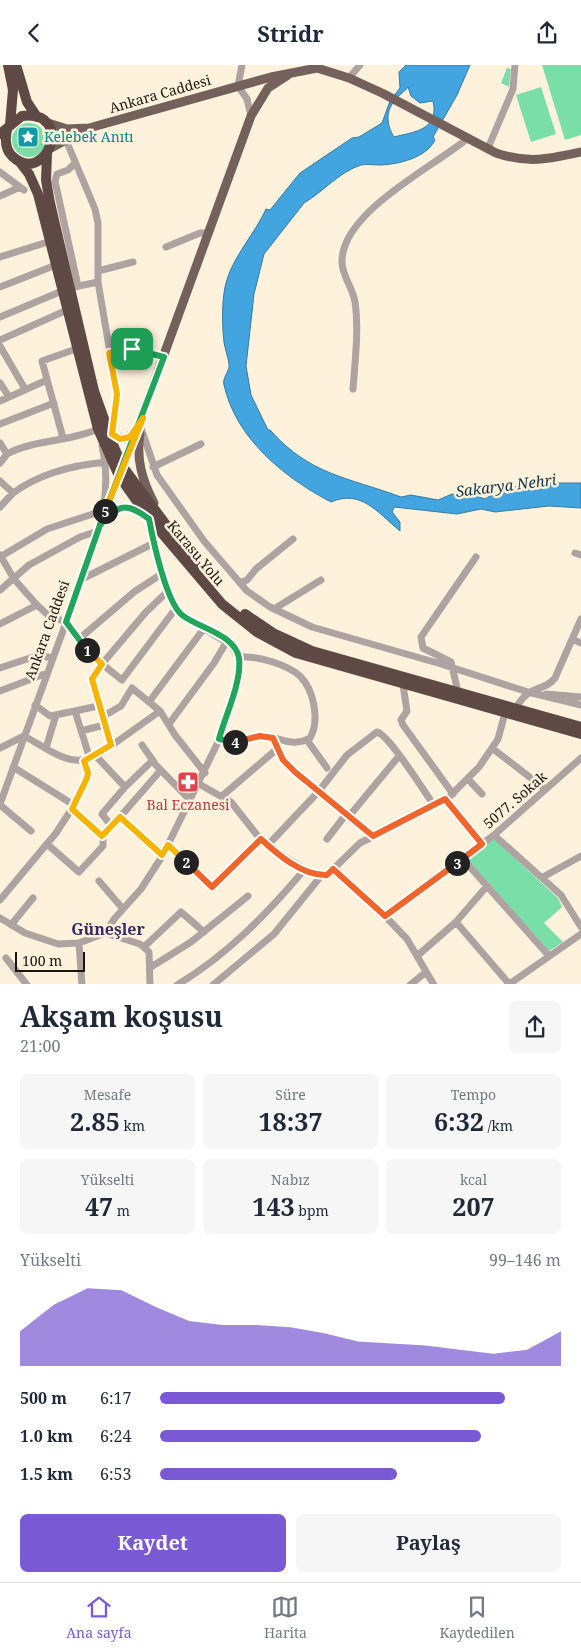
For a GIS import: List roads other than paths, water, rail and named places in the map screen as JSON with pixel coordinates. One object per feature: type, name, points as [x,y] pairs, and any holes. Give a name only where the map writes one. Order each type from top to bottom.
[{"type":"highway","points":[[8,65],[13,90],[6,129],[6,144],[16,158]]},
{"type":"highway","points":[[0,156],[34,162],[49,151],[52,134],[27,102],[16,65]]},
{"type":"highway","points":[[6,129],[22,116],[41,119]]},
{"type":"highway","name":"Karasu Yolu","points":[[49,151],[46,180],[94,391],[105,430]]},
{"type":"highway","name":"Karasu Yolu","points":[[16,158],[35,186],[56,265],[70,288],[67,310],[76,349],[121,471],[149,519],[222,604],[257,632],[296,653],[403,685],[581,734]]},
{"type":"highway","name":"Karasu Yolu","points":[[121,471],[220,593],[253,621],[273,633],[312,651],[581,727]]},
{"type":"main road","name":"Ankara Caddesi","points":[[89,128],[238,86],[296,71],[317,68],[350,78],[468,138]]},
{"type":"main road","points":[[121,471],[143,418],[251,117],[268,88],[296,71]]},
{"type":"main road","points":[[238,86],[268,88]]},
{"type":"main road","points":[[41,119],[67,129],[89,128]]},
{"type":"main road","points":[[49,151],[89,128]]},
{"type":"main road","points":[[468,138],[488,149],[522,161],[541,160],[581,152]]},
{"type":"main road","points":[[105,430],[120,439],[130,437],[143,418]]},
{"type":"main road","points":[[143,418],[138,453],[143,478],[170,531]]},
{"type":"street","points":[[242,65],[238,86],[247,99],[251,117]]},
{"type":"street","points":[[350,78],[360,65]]},
{"type":"street","points":[[488,149],[513,89],[515,65]]},
{"type":"street","points":[[353,389],[355,302],[342,269],[342,259],[350,234],[370,211],[468,138]]},
{"type":"street","points":[[66,140],[95,209],[98,223],[98,282],[117,394],[105,430],[106,490],[99,528]]},
{"type":"street","points":[[70,288],[54,181],[57,174],[68,170],[75,163]]},
{"type":"street","points":[[0,171],[22,188],[0,196]]},
{"type":"street","points":[[166,247],[200,233],[209,233]]},
{"type":"street","points":[[0,257],[51,241]]},
{"type":"street","points":[[98,271],[133,262]]},
{"type":"street","points":[[0,287],[56,265]]},
{"type":"street","points":[[0,317],[70,288],[98,282]]},
{"type":"street","points":[[0,340],[67,310]]},
{"type":"street","points":[[0,346],[25,389]]},
{"type":"street","points":[[63,438],[42,361],[76,349]]},
{"type":"street","points":[[109,353],[132,349],[164,357]]},
{"type":"street","points":[[0,401],[47,380]]},
{"type":"street","points":[[0,383],[9,397]]},
{"type":"street","points":[[0,425],[54,403]]},
{"type":"street","points":[[141,428],[153,467],[204,541],[255,598],[312,627],[452,667],[528,692],[581,705]]},
{"type":"street","points":[[0,463],[7,454],[63,438],[105,430]]},
{"type":"street","points":[[0,443],[7,454]]},
{"type":"street","points":[[153,467],[200,444]]},
{"type":"street","points":[[0,507],[13,493],[37,478],[106,462]]},
{"type":"street","name":"Ankara Caddesi","points":[[1,801],[2,789],[13,767],[121,471]]},
{"type":"street","points":[[0,481],[13,493]]},
{"type":"street","points":[[0,591],[29,565],[99,528],[112,511],[122,506],[134,508],[149,519],[168,591],[181,615],[227,641],[242,657],[285,667],[300,676],[308,689],[316,723],[312,734],[307,740],[288,743],[260,736],[230,742],[219,739]]},
{"type":"street","points":[[102,511],[47,529],[0,556],[14,579],[36,605],[49,616],[66,622],[102,664],[122,680],[176,608]]},
{"type":"street","points":[[240,583],[247,580],[256,569],[293,539]]},
{"type":"street","points":[[80,580],[154,543]]},
{"type":"street","points":[[458,692],[451,662],[422,648],[420,637],[476,557]]},
{"type":"street","points":[[79,639],[134,592],[163,573]]},
{"type":"street","points":[[274,609],[321,580]]},
{"type":"street","points":[[111,745],[98,706],[92,677],[146,612],[168,591]]},
{"type":"street","points":[[0,624],[36,605]]},
{"type":"street","points":[[516,708],[528,692],[554,680],[581,619]]},
{"type":"street","points":[[150,702],[205,627]]},
{"type":"street","points":[[572,639],[581,643]]},
{"type":"street","points":[[169,725],[214,663],[227,641]]},
{"type":"street","points":[[0,918],[25,933],[58,944],[79,943],[105,933],[141,889],[168,845],[205,773],[219,739],[237,683],[239,659],[237,653]]},
{"type":"street","points":[[0,668],[35,656],[45,655],[52,658]]},
{"type":"street","points":[[0,691],[47,673]]},
{"type":"street","points":[[403,685],[407,711],[401,719],[402,725],[453,794]]},
{"type":"street","points":[[81,731],[103,721],[120,707],[132,688],[160,711],[205,773]]},
{"type":"street","points":[[536,694],[556,693],[581,697]]},
{"type":"street","points":[[35,705],[50,716],[98,706]]},
{"type":"street","points":[[0,900],[47,844],[73,807],[87,778],[90,759],[75,711]]},
{"type":"street","points":[[0,748],[24,736],[72,761],[90,759],[160,711]]},
{"type":"street","points":[[198,785],[230,801],[268,845],[304,870],[327,875],[360,843],[453,794],[468,779],[498,739],[505,713]]},
{"type":"street","points":[[46,748],[56,715]]},
{"type":"street","points":[[268,845],[319,791],[348,755],[377,733],[382,734],[399,755],[433,804]]},
{"type":"street","points":[[273,738],[283,760],[295,772],[373,836]]},
{"type":"street","points":[[307,740],[327,768]]},
{"type":"street","points":[[142,745],[160,771],[190,800]]},
{"type":"street","points":[[492,748],[545,789]]},
{"type":"street","points":[[222,796],[277,749]]},
{"type":"street","points":[[327,839],[399,755]]},
{"type":"street","name":"5077. Sokak","points":[[385,916],[494,835],[581,758]]},
{"type":"street","points":[[90,759],[125,787]]},
{"type":"street","points":[[112,827],[102,814],[151,761],[154,762]]},
{"type":"street","points":[[13,767],[73,807],[103,836]]},
{"type":"street","points":[[47,844],[79,872],[85,868],[103,846],[103,836],[160,771]]},
{"type":"street","points":[[468,779],[482,794]]},
{"type":"street","points":[[445,799],[482,844]]},
{"type":"street","points":[[1,801],[31,831]]},
{"type":"street","points":[[120,817],[162,855]]},
{"type":"street","points":[[494,835],[561,895],[581,927]]},
{"type":"street","points":[[168,845],[212,887],[261,839]]},
{"type":"street","points":[[543,877],[581,856]]},
{"type":"street","points":[[463,859],[548,956]]},
{"type":"street","points":[[333,869],[385,916],[406,939],[433,984]]},
{"type":"street","points":[[178,984],[216,959],[260,921],[304,870]]},
{"type":"street","points":[[214,984],[274,934],[321,875]]},
{"type":"street","points":[[99,881],[123,909]]},
{"type":"street","points":[[417,956],[456,922],[487,886]]},
{"type":"street","points":[[151,967],[204,932],[248,896]]},
{"type":"street","points":[[11,925],[33,898]]},
{"type":"street","points":[[144,946],[181,912],[204,932]]},
{"type":"street","points":[[456,922],[509,984],[581,934]]},
{"type":"street","points":[[105,933],[144,946],[149,952],[151,967],[150,984]]},
{"type":"street","points":[[79,943],[82,984]]},
{"type":"street","points":[[6,958],[26,984]]},
{"type":"street","points":[[411,984],[426,972]]},
{"type":"water","points":[[406,65],[470,65],[457,95],[433,137],[435,140],[431,146],[419,156],[411,159],[381,165],[361,165],[345,172],[304,203],[264,254],[254,294],[246,366],[251,395],[268,430],[300,457],[315,466],[346,479],[401,497],[411,495],[438,500],[452,494],[462,496],[476,492],[479,497],[485,499],[495,493],[507,492],[507,489],[541,481],[543,483],[581,483],[581,508],[549,506],[495,512],[481,509],[457,514],[394,507],[392,512],[400,522],[400,531],[368,504],[351,498],[331,502],[280,469],[251,439],[239,423],[230,405],[224,385],[229,364],[224,342],[223,311],[226,281],[236,259],[266,209],[270,210],[300,173],[352,138],[359,137],[382,123],[390,101],[400,88],[399,72]],"holes":[[[408,87],[411,96],[420,103],[433,101],[434,111],[432,119],[423,128],[394,137],[388,122],[390,107]]]},
{"type":"place","name":"Kelebek Anıtı","points":[[28,137]]},
{"type":"place","name":"Bal Eczanesi","points":[[188,782]]},
{"type":"district","name":"Güneşler","points":[[108,929]]},
{"type":"water label","name":"Sakarya Nehri","points":[[506,486]]}]
